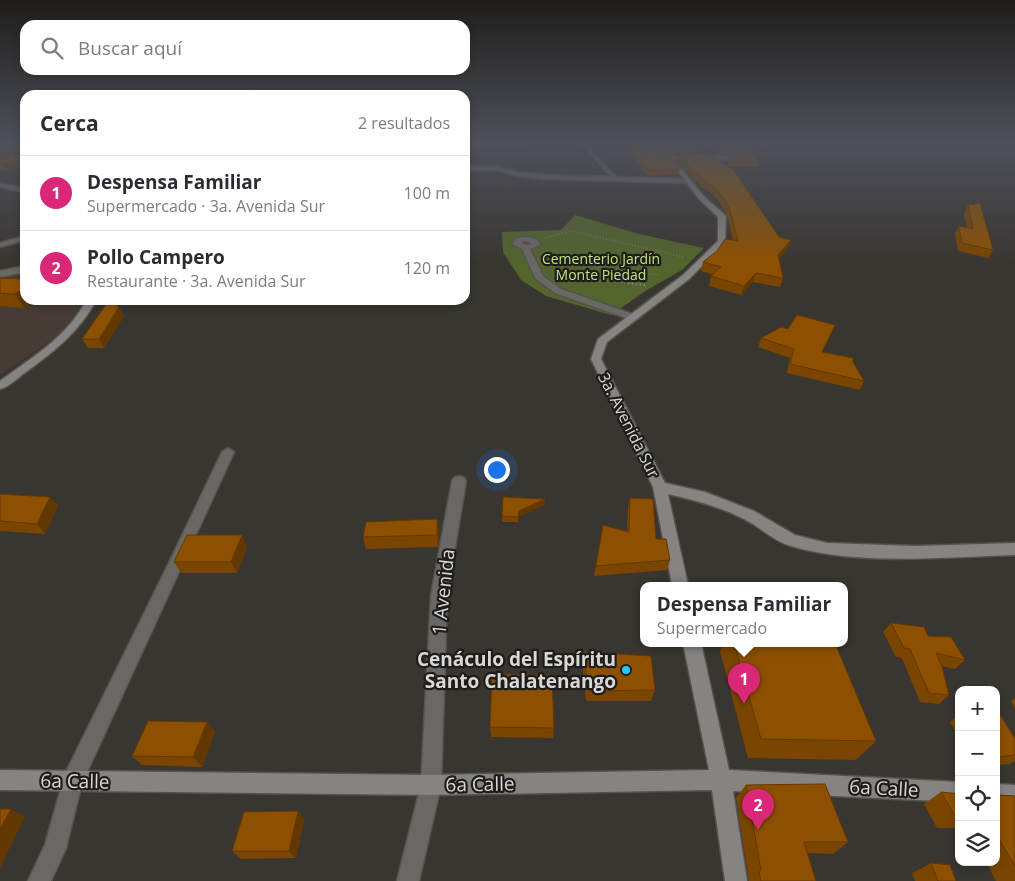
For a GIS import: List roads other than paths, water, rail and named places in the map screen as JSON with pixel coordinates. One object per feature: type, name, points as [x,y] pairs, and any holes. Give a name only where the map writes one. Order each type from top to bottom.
[{"type":"street","name":"3a. Avenida Sur","points":[[679,582],[660,487],[596,359],[602,341],[686,277],[722,241],[722,216],[701,198],[690,183]]},
{"type":"street","points":[[0,185],[20,189]]},
{"type":"street","points":[[0,245],[20,239]]},
{"type":"street","points":[[529,246],[537,274],[558,292],[632,317]]},
{"type":"street","points":[[0,274],[20,270]]},
{"type":"street","points":[[0,386],[54,344],[82,318],[88,305]]},
{"type":"street","points":[[39,881],[55,848],[72,781],[228,452]]},
{"type":"street","name":"1 Avenida","points":[[408,881],[431,785],[439,596],[459,481]]},
{"type":"street","points":[[660,487],[700,496],[741,512],[791,540],[827,550],[916,552],[1015,549]]},
{"type":"street","points":[[693,647],[721,780],[736,881]]},
{"type":"street","name":"6a Calle","points":[[0,780],[431,785],[721,780],[955,792]]},
{"type":"street","points":[[1000,794],[1015,795]]},
{"type":"place","name":"Cenáculo del Espíritu Santo Chalatenango","points":[[626,670]]},
{"type":"place","name":"Despensa Familiar","points":[[744,704]]},
{"type":"place","name":"Pollo Campero","points":[[758,830]]},
{"type":"park label","name":"Cementerio Jardín Monte Piedad","points":[[601,268]]}]
